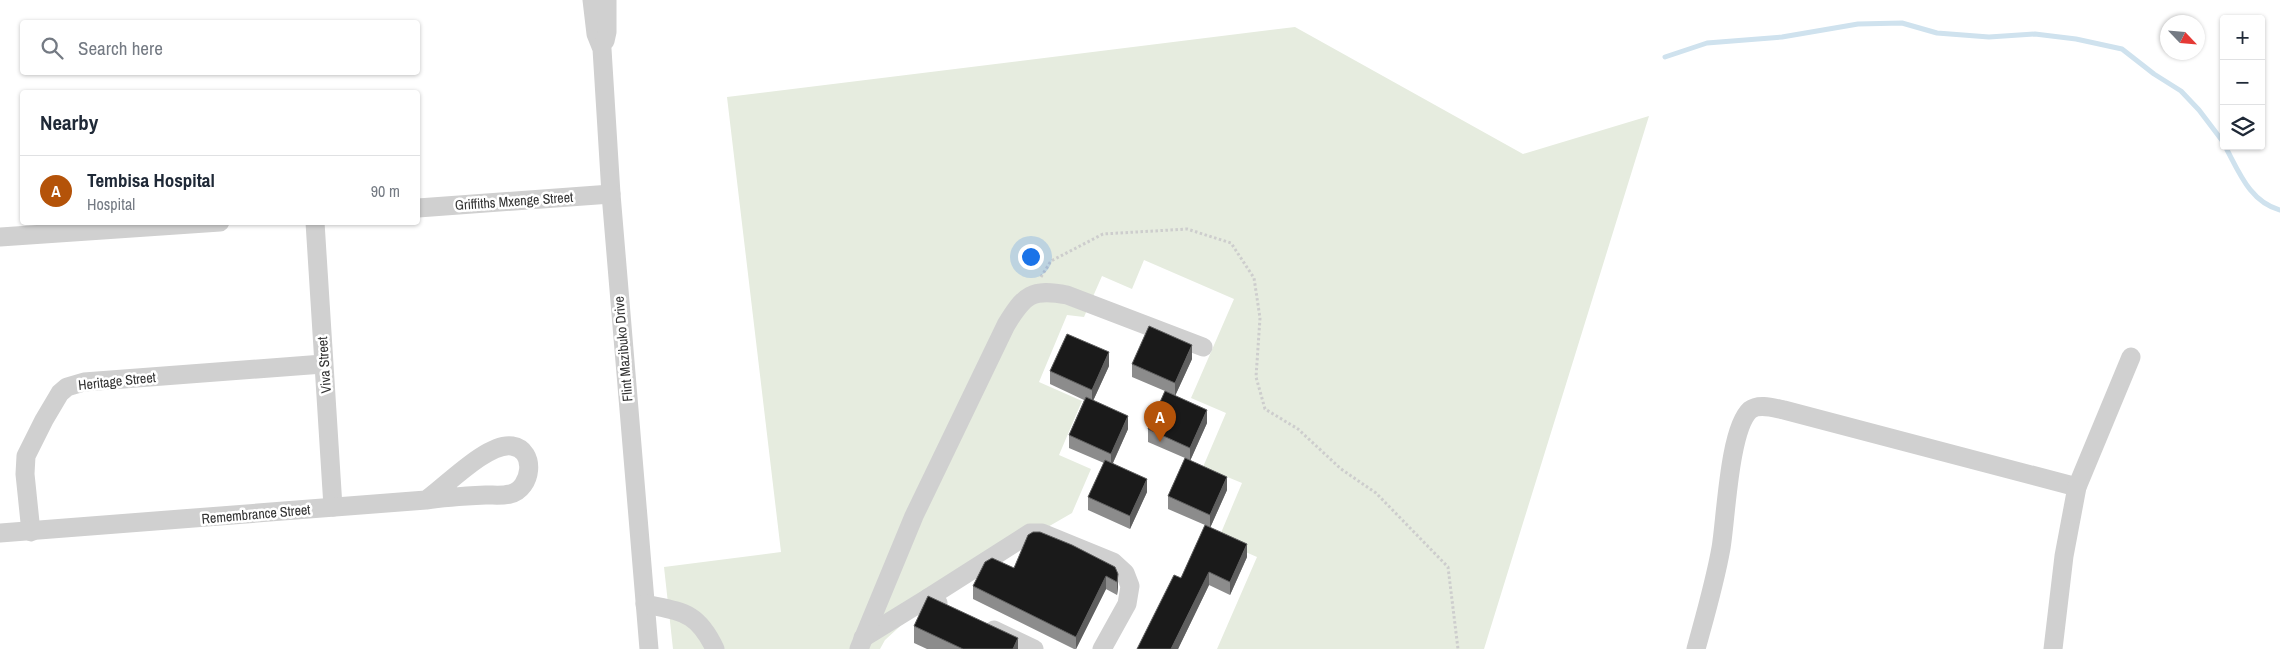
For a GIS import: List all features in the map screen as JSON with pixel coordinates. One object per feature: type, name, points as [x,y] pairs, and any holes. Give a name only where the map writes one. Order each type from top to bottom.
[{"type":"street","name":"Flint Mazibuko Drive","points":[[592,0],[596,34],[602,49],[611,194],[648,649]]},
{"type":"street","name":"Flint Mazibuko Drive","points":[[602,49],[607,32],[607,0]]},
{"type":"street","name":"Griffiths Mxenge Street","points":[[420,208],[611,194]]},
{"type":"street","points":[[0,237],[176,225]]},
{"type":"street","name":"Viva Street","points":[[315,225],[333,508]]},
{"type":"street","points":[[861,643],[914,516],[1006,325],[1017,307],[1029,296],[1046,290],[1067,295],[1203,347]]},
{"type":"street","points":[[2053,649],[2064,556],[2077,487],[2131,357]]},
{"type":"street","name":"Heritage Street","points":[[31,532],[25,474],[26,456],[54,402],[67,388],[84,382],[323,364]]},
{"type":"street","points":[[1696,649],[1721,549],[1731,465],[1738,436],[1750,411],[1757,407],[1767,406],[1784,410],[2077,487]]},
{"type":"street","name":"Remembrance Street","points":[[0,533],[511,494],[522,488],[528,476],[529,466],[526,455],[518,447],[500,446],[468,466],[426,500]]},
{"type":"street","points":[[861,643],[1030,533],[1042,533],[1113,562],[1125,573],[1130,586],[1127,604],[1102,649]]},
{"type":"street","points":[[928,598],[953,610]]},
{"type":"street","points":[[644,604],[678,610],[698,621],[707,631],[715,649]]},
{"type":"street","points":[[978,622],[1030,648]]},
{"type":"path","points":[[1029,296],[1051,261],[1102,234],[1187,229],[1231,243],[1254,278],[1260,318],[1256,377],[1265,409],[1298,429],[1341,469],[1376,493],[1448,567],[1458,649]]},
{"type":"shaded area","points":[[1295,27],[1523,154],[1649,116],[1484,649],[1217,649],[1257,557],[1218,540],[1242,483],[1203,467],[1226,413],[1191,398],[1234,299],[1144,260],[1132,289],[1102,276],[1084,317],[1067,315],[1039,382],[1082,401],[1059,455],[1091,469],[1072,513],[942,588],[885,640],[880,649],[673,649],[664,567],[781,552],[727,97]]},
{"type":"building","points":[[1149,326],[1192,345],[1175,383],[1132,364]]},
{"type":"building","points":[[1067,334],[1109,352],[1092,390],[1050,371]]},
{"type":"building","points":[[1165,391],[1207,410],[1190,448],[1148,429]]},
{"type":"building","points":[[1086,397],[1128,416],[1111,454],[1069,435]]},
{"type":"building","points":[[1185,458],[1227,477],[1210,515],[1168,496]]},
{"type":"building","points":[[1105,460],[1147,479],[1130,516],[1088,497]]},
{"type":"building","points":[[1205,525],[1247,544],[1230,582],[1209,572],[1171,649],[1137,649],[1174,575],[1181,578]]},
{"type":"building","points":[[1033,532],[1040,532],[1072,545],[1115,567],[1118,574],[1117,582],[1106,576],[1076,637],[973,586],[985,562],[992,558],[1014,568],[1028,535]]},
{"type":"building","points":[[928,596],[1018,638],[1013,649],[963,649],[914,626]]},
{"type":"waterway","points":[[1665,57],[1707,43],[1782,37],[1858,24],[1902,23],[1937,33],[1989,37],[2035,34],[2076,39],[2122,49],[2154,74],[2181,91],[2199,110],[2220,138]]},
{"type":"waterway","points":[[2227,150],[2246,185],[2253,193],[2270,206],[2280,210]]},
{"type":"place","name":"Tembisa Hospital","points":[[1160,442]]}]
